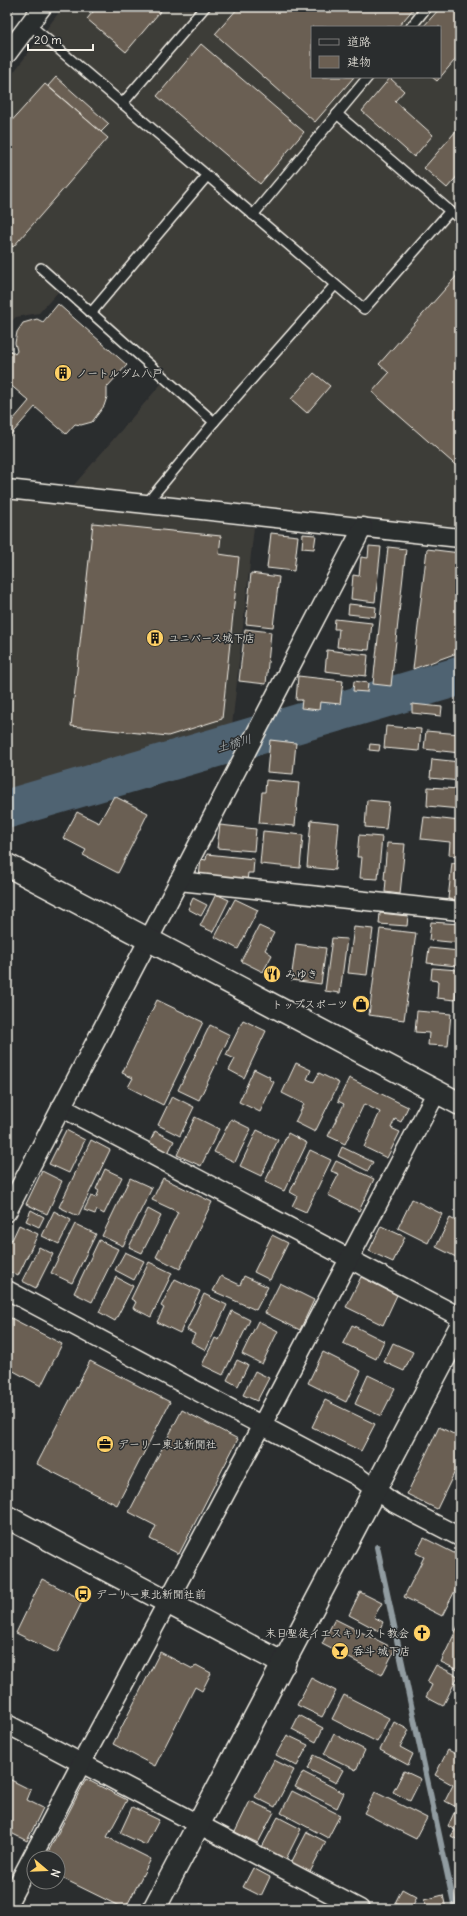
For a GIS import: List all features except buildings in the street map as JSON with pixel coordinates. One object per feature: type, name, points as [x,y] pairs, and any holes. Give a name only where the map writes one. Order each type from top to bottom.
[{"type":"street","points":[[7,54],[42,7]]},
{"type":"street","points":[[7,489],[460,538]]},
{"type":"street","points":[[7,1212],[363,527]]},
{"type":"street","points":[[7,865],[460,1104]]},
{"type":"street","points":[[179,881],[460,911]]},
{"type":"street","points":[[7,1905],[350,1259],[437,1091]]},
{"type":"street","points":[[61,1107],[460,1317]]},
{"type":"street","points":[[7,1290],[357,1476],[392,1502],[460,1537]]},
{"type":"street","points":[[154,1909],[460,1328]]},
{"type":"street","points":[[7,1517],[284,1664]]},
{"type":"street","points":[[7,1724],[360,1909]]},
{"type":"lane","points":[[122,104],[205,7]]},
{"type":"lane","points":[[411,26],[427,7]]},
{"type":"lane","points":[[29,24],[364,309],[450,211]]},
{"type":"lane","points":[[253,215],[367,78]]},
{"type":"lane","points":[[337,114],[460,219]]},
{"type":"lane","points":[[91,313],[207,176]]},
{"type":"lane","points":[[42,268],[214,422]]},
{"type":"lane","points":[[146,504],[214,422],[335,285]]},
{"type":"shaded area","points":[[63,7],[460,7],[460,527],[73,486],[162,383],[59,291],[39,313],[16,317],[7,325],[7,81]]},
{"type":"shaded area","points":[[7,498],[254,527],[232,726],[7,795]]},
{"type":"waterway","name":"土橋川","points":[[7,809],[460,676]]},
{"type":"waterway","points":[[377,1547],[455,1909]]},
{"type":"railway","points":[[7,15],[13,7]]},
{"type":"place","name":"ノートルダム八戸","points":[[63,373]]},
{"type":"place","name":"ユニバース城下店","points":[[155,638]]},
{"type":"place","name":"みゆき","points":[[272,974]]},
{"type":"place","name":"トップスポーツ","points":[[361,1004]]},
{"type":"place","name":"デーリー東北新聞社","points":[[105,1444]]},
{"type":"place","name":"デーリー東北新聞社前","points":[[83,1594]]},
{"type":"place","name":"末日聖徒イエスキリスト教会","points":[[422,1633]]},
{"type":"place","name":"呑斗 城下店","points":[[340,1651]]}]
